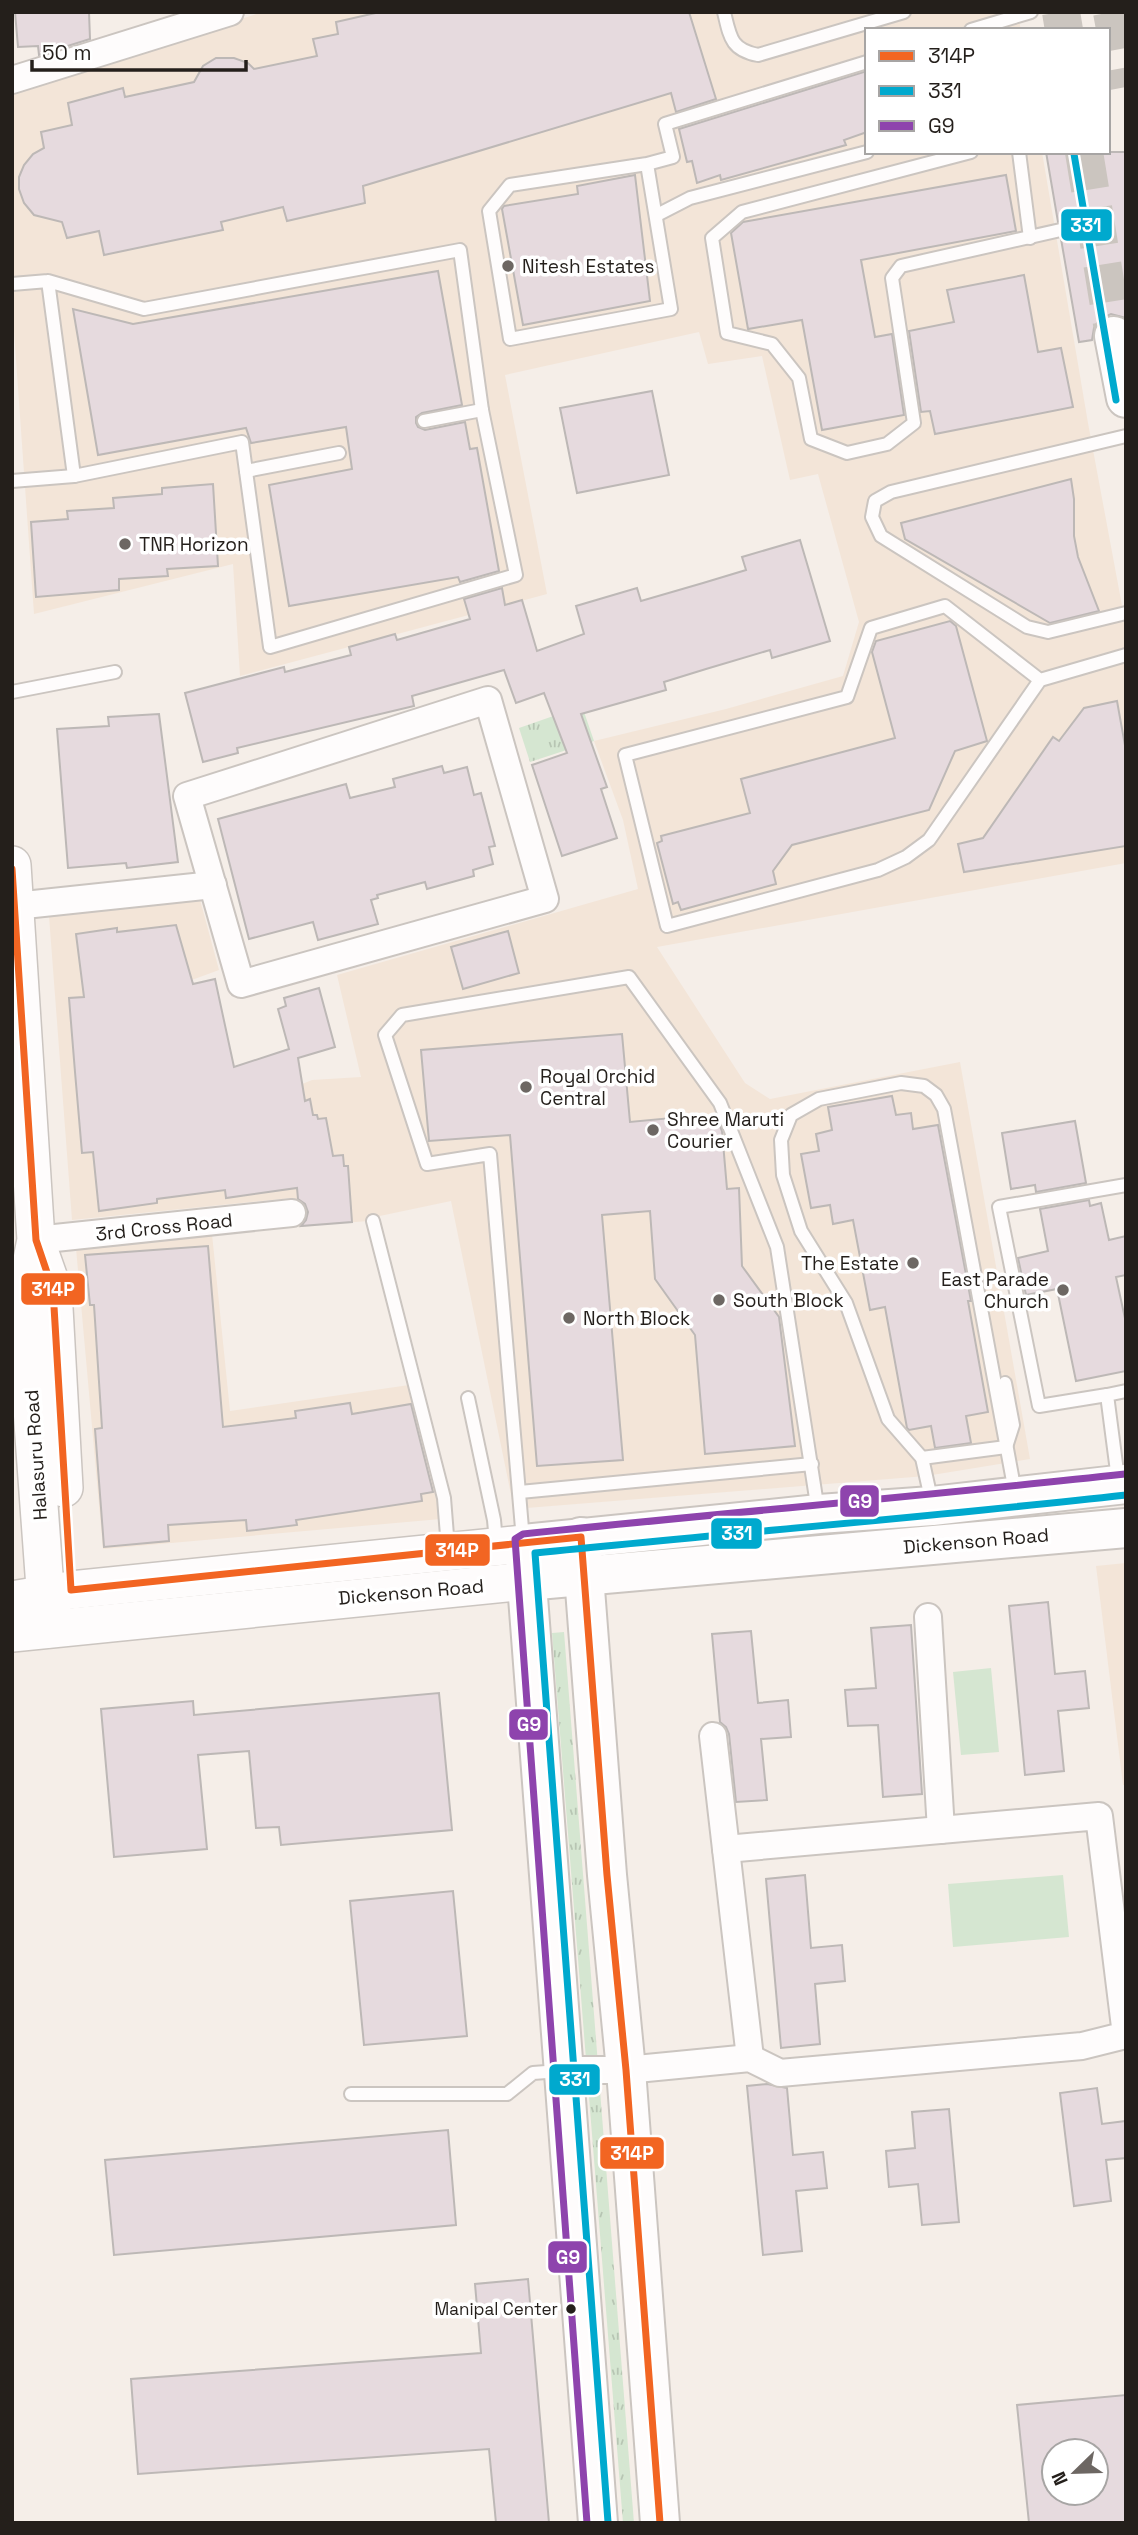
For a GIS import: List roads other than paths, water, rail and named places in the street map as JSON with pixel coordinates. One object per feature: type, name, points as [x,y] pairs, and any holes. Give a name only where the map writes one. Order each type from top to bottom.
[{"type":"main road","points":[[1114,336],[1126,398]]},
{"type":"main road","name":"Halasuru Road","points":[[12,865],[36,1240],[53,1290],[50,1608]]},
{"type":"main road","name":"Dickenson Road","points":[[12,1633],[50,1608],[448,1551],[819,1514],[929,1491],[1012,1480],[1123,1485]]},
{"type":"main road","name":"Dickenson Road","points":[[50,1608],[526,1581],[1126,1528]]},
{"type":"main road","points":[[581,1537],[607,1875],[626,2070],[660,2523]]},
{"type":"main road","points":[[510,1545],[526,1581],[598,2523]]},
{"type":"street","points":[[12,80],[230,12]]},
{"type":"street","points":[[488,700],[545,899],[241,984],[213,885],[187,796],[488,700]]},
{"type":"street","points":[[15,906],[213,885]]},
{"type":"street","name":"3rd Cross Road","points":[[36,1240],[292,1213]]},
{"type":"street","points":[[928,1617],[941,1830]]},
{"type":"street","points":[[713,1736],[750,2058]]},
{"type":"street","points":[[564,2070],[626,2070],[750,2058],[780,2073],[1082,2046],[1126,2035],[1099,1816],[726,1849]]},
{"type":"lane","points":[[724,12],[730,38],[743,52],[758,55],[904,12]]},
{"type":"lane","points":[[978,28],[1031,12]]},
{"type":"lane","points":[[648,164],[671,309],[510,340],[489,211],[509,185],[648,164],[673,157],[666,124],[865,63]]},
{"type":"lane","points":[[657,215],[690,198],[865,153]]},
{"type":"lane","points":[[963,154],[742,212],[712,237],[727,332],[772,344],[799,377],[811,439],[847,453],[887,444],[914,423],[892,278],[901,266],[1096,222]]},
{"type":"lane","points":[[1019,154],[1030,238]]},
{"type":"lane","points":[[12,284],[48,281],[144,309],[460,250],[482,410],[516,575],[270,648],[242,442],[75,476],[12,481]]},
{"type":"lane","points":[[48,281],[75,476]]},
{"type":"lane","points":[[424,421],[482,410]]},
{"type":"lane","points":[[1126,436],[891,492],[875,501],[872,517],[881,536],[1027,627],[1048,632],[1126,613]]},
{"type":"lane","points":[[246,471],[339,453]]},
{"type":"lane","points":[[1040,681],[945,606],[871,628],[847,697],[625,755],[667,926],[878,870],[906,857],[929,840],[1040,681],[1126,655]]},
{"type":"lane","points":[[12,692],[114,672]]},
{"type":"lane","points":[[510,1545],[520,1492],[490,1154],[427,1164],[385,1035],[402,1016],[629,977],[720,1103],[777,1247],[819,1514]]},
{"type":"lane","points":[[929,1491],[922,1458],[888,1419],[846,1303],[801,1231],[783,1175],[781,1140],[791,1115],[819,1099],[901,1083],[924,1086],[936,1095],[944,1110],[1012,1480]]},
{"type":"lane","points":[[1126,1185],[999,1208],[1039,1406],[1126,1391]]},
{"type":"lane","points":[[373,1221],[444,1499],[448,1551]]},
{"type":"lane","points":[[1005,1383],[1013,1425],[1006,1447]]},
{"type":"lane","points":[[1107,1395],[1123,1485]]},
{"type":"lane","points":[[468,1398],[493,1516],[510,1545]]},
{"type":"lane","points":[[922,1458],[1006,1447]]},
{"type":"lane","points":[[520,1492],[812,1464]]},
{"type":"lane","points":[[351,2094],[507,2094],[533,2073],[564,2070]]},
{"type":"tunnel","points":[[1061,12],[1064,28]]},
{"type":"tunnel","points":[[1112,12],[1126,87]]},
{"type":"tunnel","points":[[1084,154],[1114,336]]},
{"type":"place","name":"Nitesh Estates","points":[[508,266]]},
{"type":"place","name":"TNR Horizon","points":[[125,544]]},
{"type":"place","name":"Royal Orchid Central","points":[[526,1087]]},
{"type":"place","name":"Shree Maruti Courier","points":[[653,1130]]},
{"type":"place","name":"The Estate","points":[[913,1263]]},
{"type":"place","name":"East Parade Church","points":[[1063,1290]]},
{"type":"place","name":"South Block","points":[[719,1300]]},
{"type":"place","name":"North Block","points":[[569,1318]]},
{"type":"place","name":"Manipal Center","points":[[571,2309]]}]
